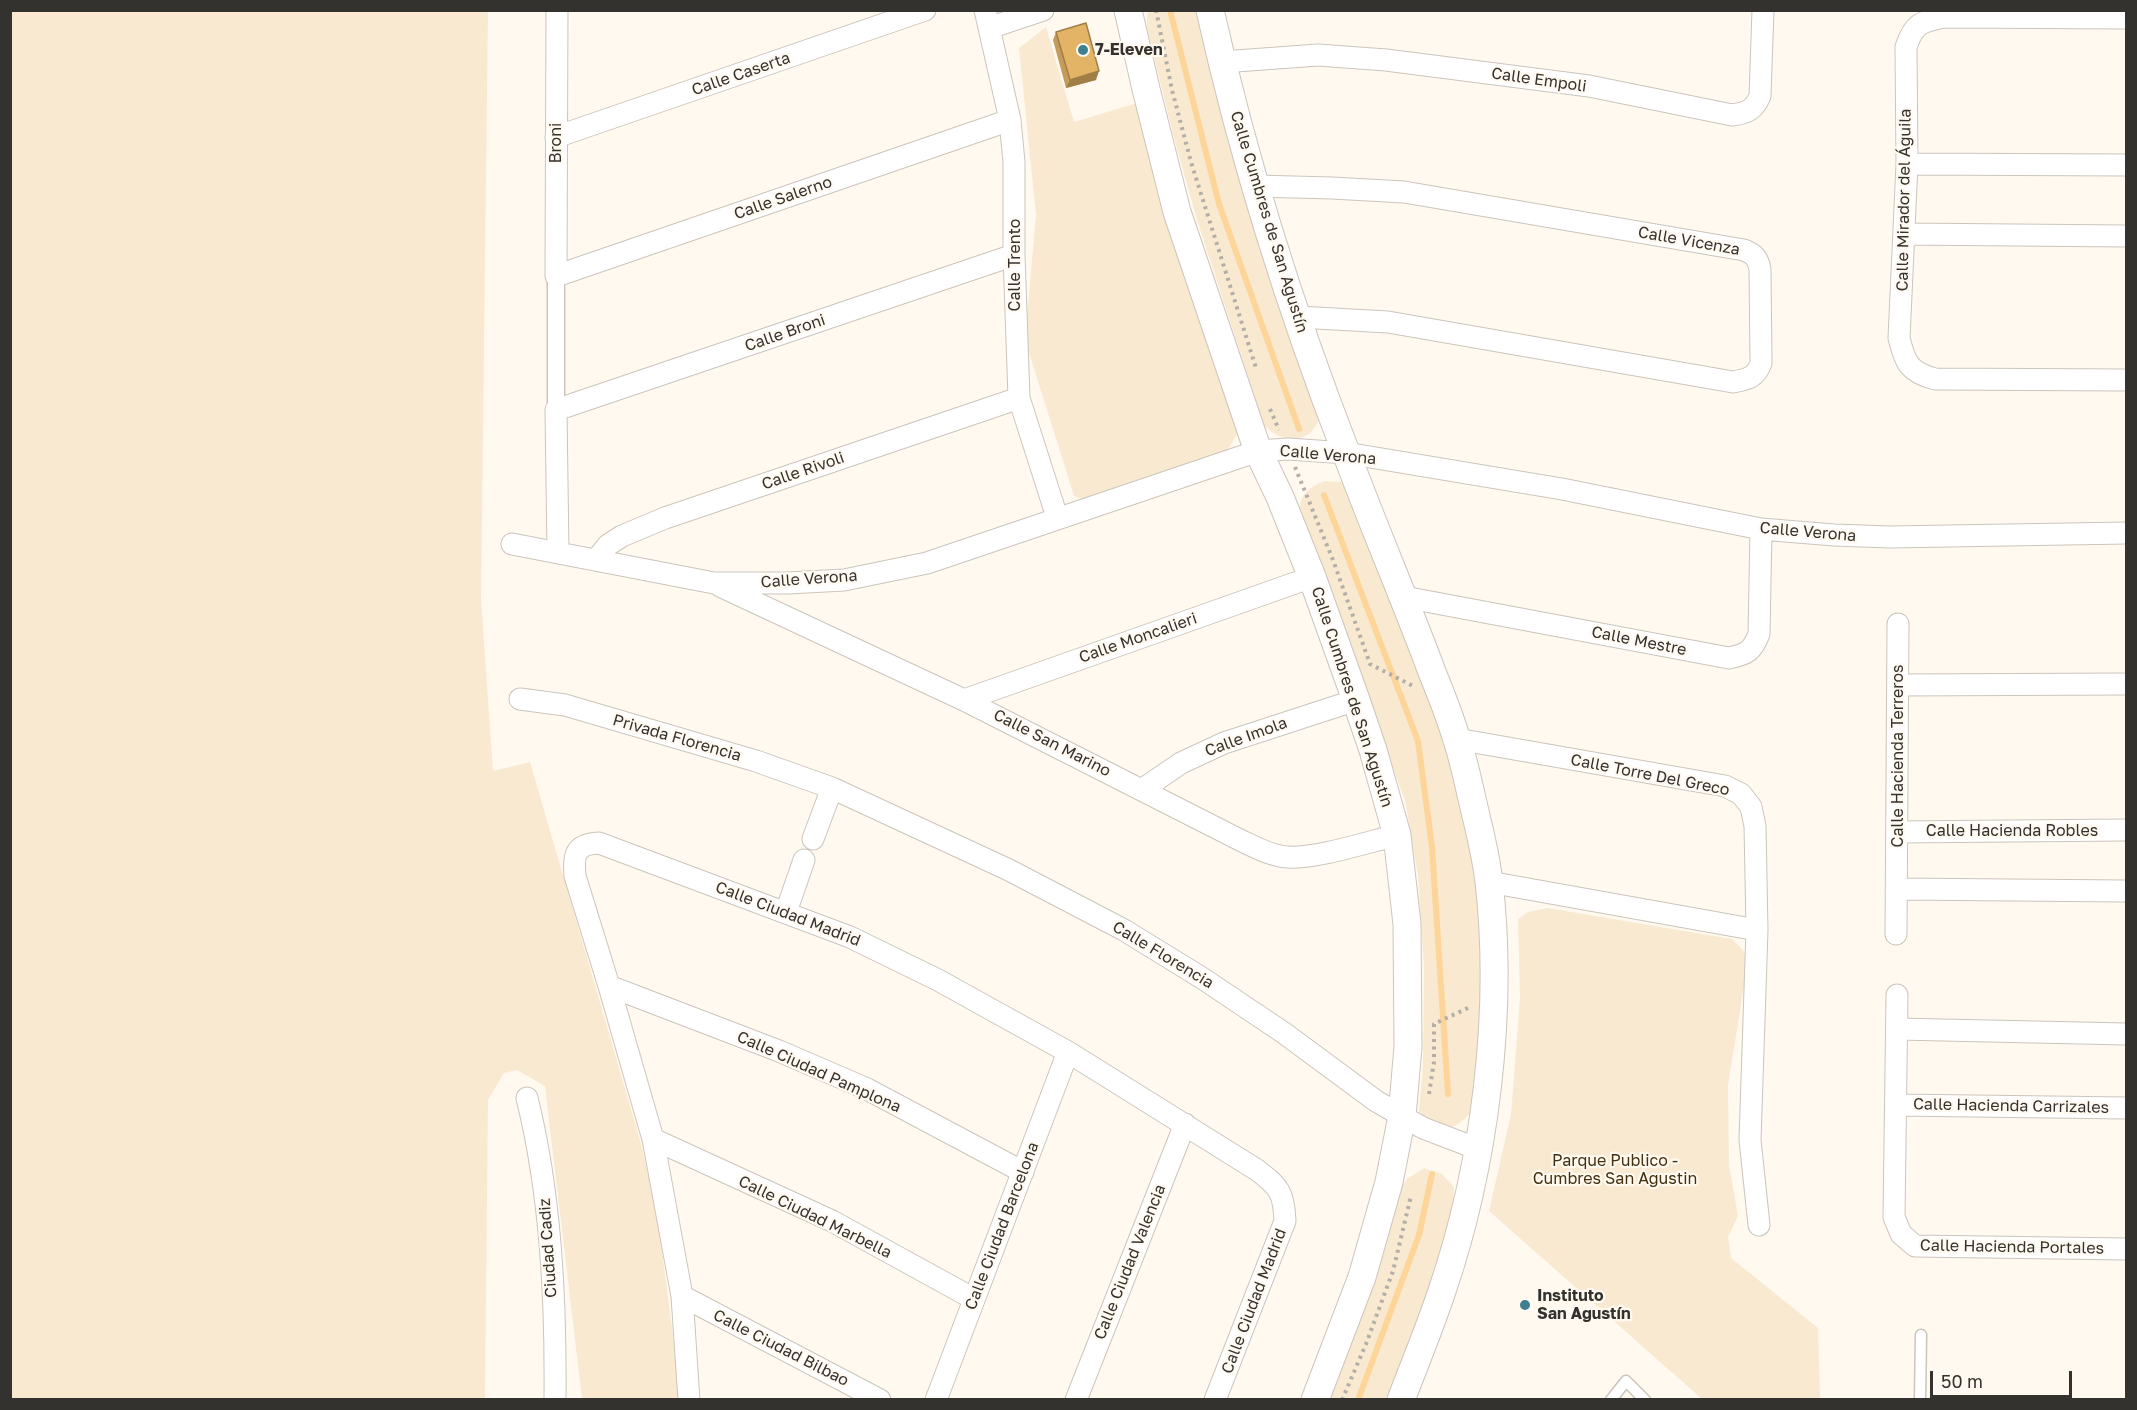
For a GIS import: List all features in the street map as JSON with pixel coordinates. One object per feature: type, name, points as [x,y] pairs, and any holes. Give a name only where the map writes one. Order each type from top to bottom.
[{"type":"street","name":"Broni","points":[[556,276],[557,10]]},
{"type":"street","name":"Calle Caserta","points":[[556,137],[925,10]]},
{"type":"street","points":[[987,19],[1043,10]]},
{"type":"street","name":"Calle Cumbres de San Agustín","points":[[1128,10],[1177,212],[1258,451],[1280,497],[1312,577],[1356,700],[1373,750],[1396,835],[1407,924],[1408,1047],[1402,1116],[1389,1182],[1362,1277],[1315,1400]]},
{"type":"street","name":"Calle Cumbres de San Agustín","points":[[1210,10],[1255,186],[1298,317],[1346,453],[1404,597],[1457,739],[1484,848],[1489,882],[1493,945],[1493,1022],[1478,1149],[1443,1289],[1401,1400]]},
{"type":"street","name":"Calle Empoli","points":[[1222,62],[1317,55],[1386,60],[1589,86],[1732,115],[1745,113],[1755,106],[1760,96],[1762,10]]},
{"type":"street","name":"Calle Mirador del Águila","points":[[2127,18],[1944,17],[1925,21],[1911,32],[1906,47],[1907,164],[1899,338],[1904,359],[1917,374],[1935,379],[2127,380]]},
{"type":"street","name":"Calle Trento","points":[[987,19],[1010,120],[1014,162],[1016,351],[1019,398],[1057,517]]},
{"type":"street","name":"Calle Salerno","points":[[556,276],[1010,120]]},
{"type":"street","points":[[1907,164],[2127,165]]},
{"type":"street","name":"Calle Vicenza","points":[[1255,186],[1404,192],[1753,253],[1760,269],[1761,363],[1757,374],[1748,380],[1733,382],[1388,321],[1298,317]]},
{"type":"street","points":[[1905,234],[2127,236]]},
{"type":"street","name":"Calle Broni","points":[[556,410],[1014,255]]},
{"type":"street","points":[[556,276],[558,553]]},
{"type":"street","name":"Calle Rivoli","points":[[596,560],[608,544],[665,518],[1019,398]]},
{"type":"street","name":"Calle Verona","points":[[512,544],[714,583],[844,580],[927,562],[1258,451],[1288,449],[1346,453],[1551,487],[1761,529],[1890,537],[2127,533]]},
{"type":"street","name":"Calle Mestre","points":[[1404,597],[1729,658],[1744,655],[1754,647],[1760,634],[1761,529]]},
{"type":"street","name":"Calle Moncalieri","points":[[964,700],[1312,577]]},
{"type":"street","name":"Calle San Marino","points":[[714,583],[964,700],[1268,852],[1287,857],[1310,855],[1396,835]]},
{"type":"street","name":"Calle Hacienda Terreros","points":[[1896,934],[1898,624]]},
{"type":"street","points":[[1899,685],[2127,684]]},
{"type":"street","name":"Privada Florencia","points":[[520,699],[565,705],[756,761],[831,788]]},
{"type":"street","name":"Calle Imola","points":[[1143,789],[1181,763],[1224,743],[1356,700]]},
{"type":"street","name":"Calle Torre Del Greco","points":[[1457,739],[1725,786],[1741,794],[1751,807],[1755,826],[1757,930],[1750,1140],[1759,1225]]},
{"type":"street","points":[[813,839],[831,788]]},
{"type":"street","name":"Calle Florencia","points":[[831,788],[1009,870],[1124,930],[1284,1033],[1376,1101],[1423,1128],[1478,1149]]},
{"type":"street","name":"Calle Hacienda Robles","points":[[1897,832],[2127,830]]},
{"type":"street","name":"Calle Ciudad Madrid","points":[[689,1400],[682,1296],[653,1139],[609,986],[574,876],[574,861],[579,848],[585,844],[598,843],[786,912],[850,937],[938,980],[1068,1052],[1266,1177],[1281,1192],[1285,1221],[1215,1400]]},
{"type":"street","points":[[786,912],[804,860]]},
{"type":"street","points":[[1489,882],[1757,930]]},
{"type":"street","points":[[1898,889],[2127,891]]},
{"type":"street","name":"Calle Ciudad Pamplona","points":[[609,986],[779,1051],[867,1089],[1023,1172]]},
{"type":"street","points":[[1896,1105],[1897,995]]},
{"type":"street","points":[[1897,1029],[2127,1034]]},
{"type":"street","name":"Calle Ciudad Barcelona","points":[[936,1400],[1068,1052]]},
{"type":"street","name":"Ciudad Cadiz","points":[[526,1098],[542,1170],[555,1351],[555,1400]]},
{"type":"street","name":"Calle Hacienda Carrizales","points":[[1896,1105],[2127,1108]]},
{"type":"street","name":"Calle Hacienda Portales","points":[[1896,1105],[1894,1217],[1901,1234],[1915,1246],[2127,1250]]},
{"type":"street","name":"Calle Ciudad Valencia","points":[[1076,1400],[1185,1124]]},
{"type":"street","name":"Calle Ciudad Marbella","points":[[653,1139],[832,1221],[974,1299]]},
{"type":"street","name":"Calle Ciudad Bilbao","points":[[682,1296],[880,1400]]},
{"type":"lane","points":[[1920,1400],[1921,1335]]},
{"type":"lane","points":[[1611,1400],[1626,1381],[1645,1400]]},
{"type":"green space","points":[[10,11],[488,11],[481,599],[493,771],[530,762],[642,1147],[659,1227],[681,1399],[582,1399],[545,1086],[517,1070],[504,1073],[488,1100],[485,1399],[11,1399]]},
{"type":"green space","points":[[1149,11],[1199,11],[1222,116],[1258,235],[1320,417],[1316,426],[1303,437],[1287,439],[1271,432],[1264,425],[1197,220],[1174,138],[1147,28]]},
{"type":"green space","points":[[1046,27],[1074,122],[1137,103],[1239,431],[1227,451],[1086,501],[1074,496],[1025,340],[1036,215],[1019,48]]},
{"type":"green space","points":[[1325,481],[1341,482],[1351,489],[1443,734],[1462,799],[1478,895],[1483,987],[1474,1107],[1467,1117],[1453,1127],[1434,1125],[1419,1111],[1423,1065],[1424,969],[1418,876],[1405,800],[1299,518],[1300,504],[1304,494]]},
{"type":"green space","name":"Parque Publico - Cumbres San Agustin","points":[[1548,908],[1732,939],[1743,950],[1748,962],[1728,1085],[1729,1165],[1738,1216],[1728,1237],[1731,1258],[1818,1328],[1820,1398],[1702,1399],[1489,1211],[1511,1114],[1520,999],[1518,919],[1528,912]]},
{"type":"green space","points":[[1424,1168],[1442,1174],[1454,1187],[1453,1206],[1434,1273],[1387,1399],[1328,1400],[1399,1190],[1407,1179]]},
{"type":"building","points":[[1086,23],[1099,71],[1070,80],[1056,32]]},
{"type":"waterway","points":[[1170,10],[1219,204],[1299,429]]},
{"type":"waterway","points":[[1324,495],[1418,741],[1432,847],[1448,1094]]},
{"type":"waterway","points":[[1358,1400],[1419,1235],[1432,1174]]},
{"type":"place","name":"7-Eleven","points":[[1083,50]]},
{"type":"place","name":"Instituto San Agustín","points":[[1525,1305]]}]
